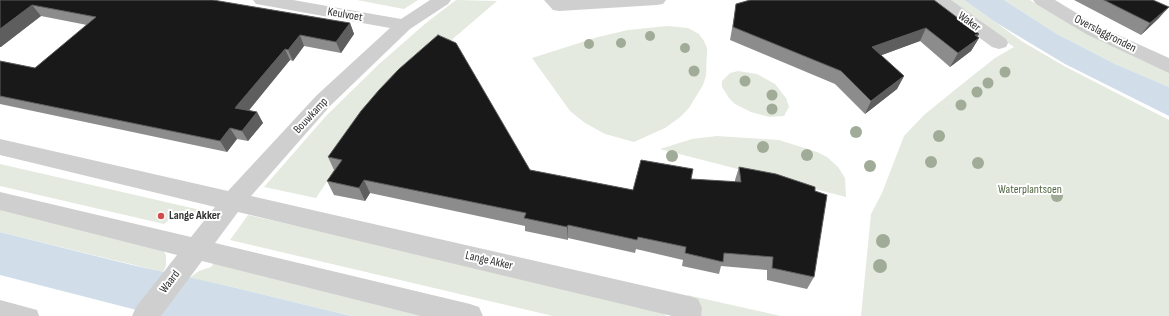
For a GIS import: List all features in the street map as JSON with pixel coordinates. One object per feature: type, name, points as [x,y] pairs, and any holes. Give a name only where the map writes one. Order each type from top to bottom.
[{"type":"street","name":"Keulvoet","points":[[262,0],[404,25]]},
{"type":"street","name":"Bouwkamp","points":[[196,250],[233,201],[324,100],[404,25],[442,0]]},
{"type":"street","points":[[553,0],[559,6],[657,0]]},
{"type":"street","name":"Waker","points":[[939,0],[999,43]]},
{"type":"street","name":"Overslaggronden","points":[[1042,0],[1092,30],[1169,66]]},
{"type":"street","name":"Lange Akker","points":[[0,147],[690,308],[688,316]]},
{"type":"street","points":[[0,201],[470,316]]},
{"type":"street","name":"Waard","points":[[145,316],[196,250]]},
{"type":"lane","points":[[0,308],[31,316]]},
{"type":"green space","points":[[357,0],[418,0],[404,9]]},
{"type":"green space","points":[[456,0],[497,1],[441,49],[352,144],[316,198],[264,187],[326,116],[378,65],[426,23]]},
{"type":"green space","name":"Waterplantsoen","points":[[945,0],[964,0],[1023,42],[1064,66],[1169,120],[1169,316],[861,316],[871,214],[882,193],[904,136],[924,115],[956,89],[995,58],[1014,47]]},
{"type":"green space","points":[[1004,0],[1030,0],[1050,12],[1169,71],[1169,87],[1115,64],[1057,34]]},
{"type":"green space","points":[[667,26],[688,28],[699,34],[707,48],[706,76],[703,85],[689,108],[679,118],[665,128],[634,142],[605,134],[585,123],[570,111],[532,58],[598,37],[628,30]]},
{"type":"green space","points":[[738,71],[757,74],[775,84],[786,98],[789,107],[784,116],[769,117],[751,112],[735,104],[722,87],[722,81],[730,73]]},
{"type":"green space","points":[[717,136],[779,140],[817,152],[827,157],[838,167],[845,178],[846,197],[660,149],[692,139]]},
{"type":"green space","points":[[0,164],[205,211],[197,218],[186,221],[169,220],[164,224],[0,186]]},
{"type":"green space","points":[[0,209],[163,250],[166,255],[166,266],[163,272],[0,232]]},
{"type":"green space","points":[[248,215],[658,307],[666,316],[553,316],[230,240]]},
{"type":"green space","points":[[216,260],[447,316],[351,316],[189,278],[199,271],[211,267]]},
{"type":"green space","points":[[687,295],[781,316],[695,316],[693,300]]},
{"type":"shaded area","points":[[964,0],[1004,0],[1057,34],[1115,64],[1169,87],[1169,116],[1065,64],[995,22]]},
{"type":"shaded area","points":[[0,232],[132,265],[224,285],[351,316],[160,316],[0,275]]},
{"type":"building","points":[[0,0],[213,0],[350,23],[336,42],[300,35],[288,50],[285,49],[235,108],[257,112],[242,131],[230,128],[220,141],[0,96],[0,61],[35,68],[96,17],[32,5],[0,29]]},
{"type":"building","points":[[750,0],[934,0],[979,34],[975,35],[979,38],[958,53],[926,28],[872,47],[904,76],[871,101],[841,71],[733,27],[736,4]]},
{"type":"building","points":[[1104,0],[1153,0],[1169,7],[1150,23]]},
{"type":"building","points":[[438,35],[456,43],[530,170],[633,190],[641,160],[693,169],[691,179],[741,182],[739,167],[776,174],[815,187],[815,191],[827,195],[814,277],[772,268],[773,257],[724,253],[723,262],[685,253],[686,247],[638,237],[637,240],[568,225],[567,227],[524,218],[526,213],[364,180],[359,188],[327,181],[342,160],[328,157],[361,111],[399,69]]},
{"type":"place","name":"Lange Akker","points":[[161,216]]}]
